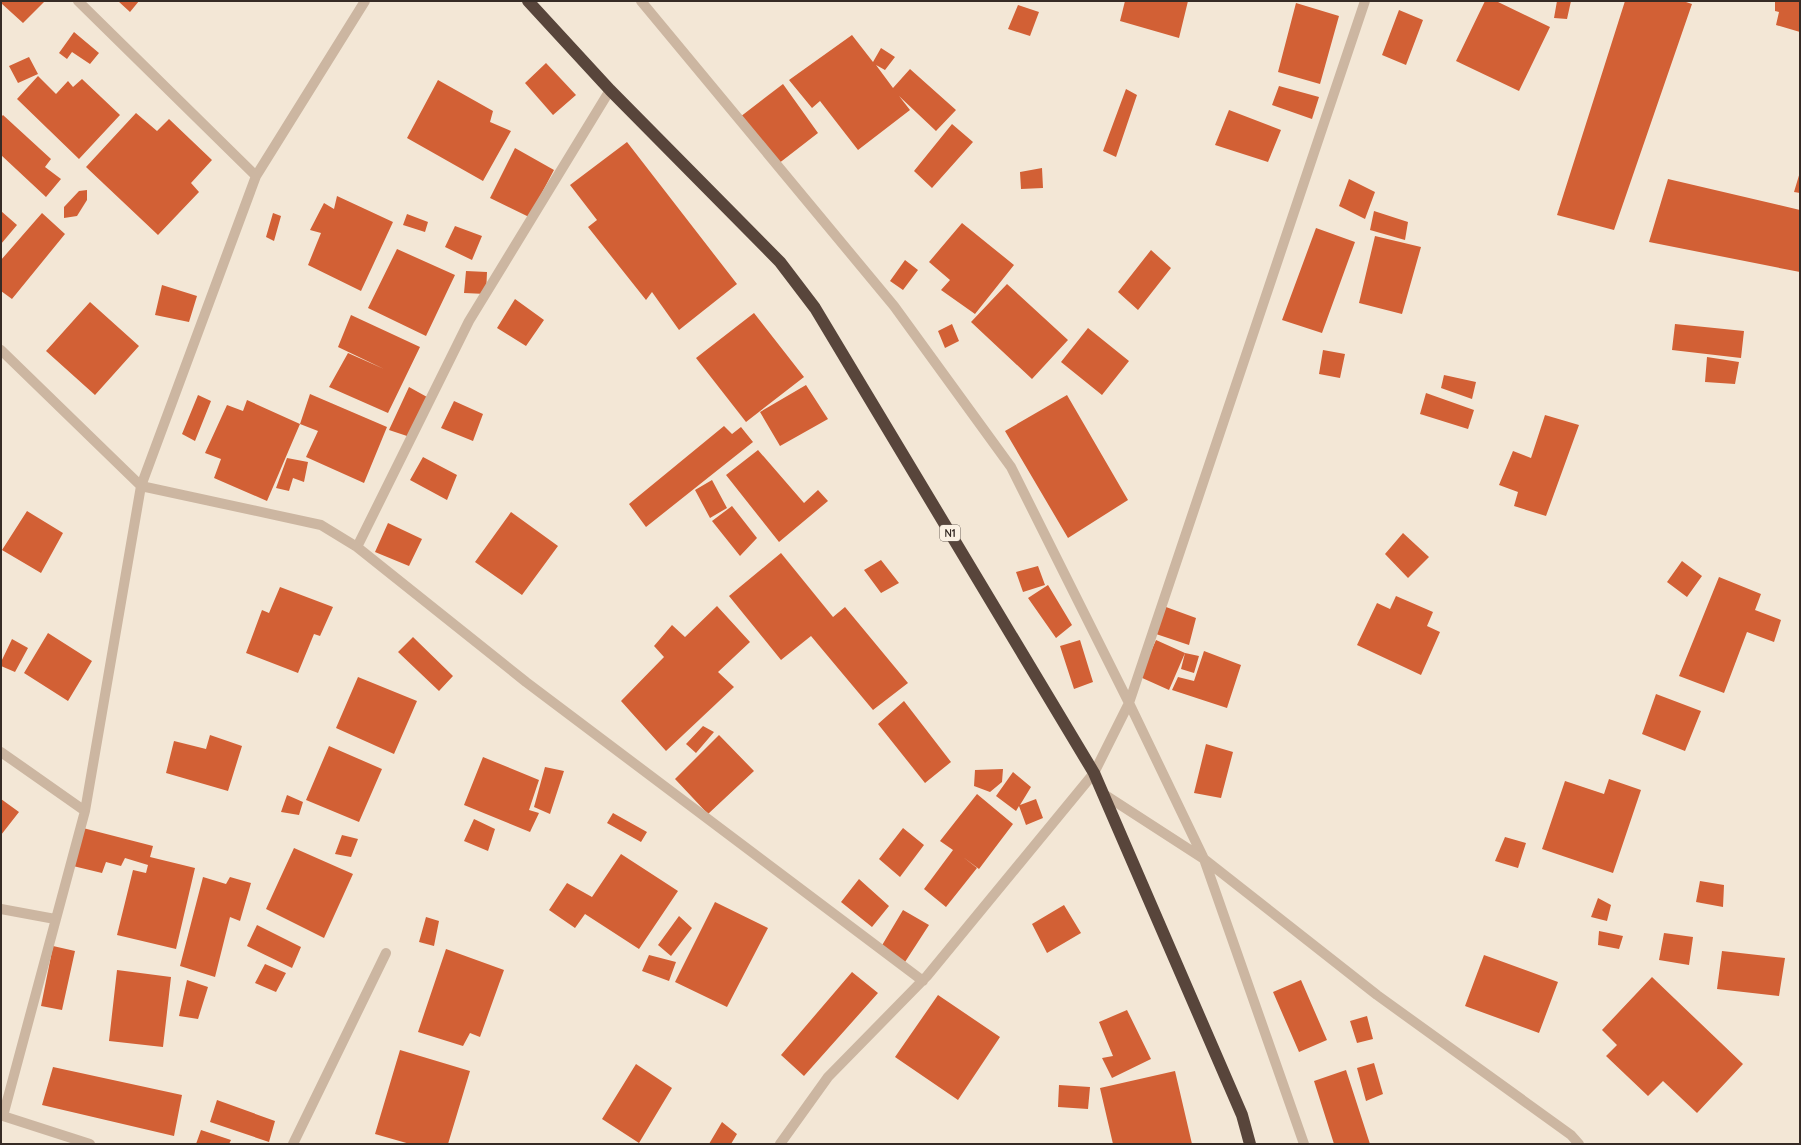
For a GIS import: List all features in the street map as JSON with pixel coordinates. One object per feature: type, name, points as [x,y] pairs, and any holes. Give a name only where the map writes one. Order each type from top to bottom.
[{"type":"highway","name":"N1","points":[[528,1],[610,90],[780,262],[815,308],[1094,773],[1242,1115],[1250,1144]]},
{"type":"street","points":[[78,1],[256,176]]},
{"type":"street","points":[[90,1144],[2,1116],[85,811],[141,486],[256,176],[365,1]]},
{"type":"street","points":[[780,1144],[828,1077],[923,981],[1094,773],[1129,703],[1365,1]]},
{"type":"street","points":[[646,3],[894,306],[1011,467],[1129,703],[1204,859],[1304,1144]]},
{"type":"street","points":[[357,547],[469,321],[610,90]]},
{"type":"street","points":[[1,350],[141,486],[321,525],[357,547],[526,682],[923,981]]},
{"type":"street","points":[[1,752],[85,811]]},
{"type":"street","points":[[1102,793],[1204,859],[1377,995],[1571,1135],[1578,1144]]},
{"type":"street","points":[[1,909],[55,919]]},
{"type":"street","points":[[293,1144],[386,953]]},
{"type":"building","points":[[1,1],[45,1],[23,23],[1,3]]},
{"type":"building","points":[[118,1],[139,1],[130,12]]},
{"type":"building","points":[[1125,1],[1188,1],[1179,38],[1120,21]]},
{"type":"building","points":[[1485,1],[1496,1],[1550,27],[1519,91],[1456,61]]},
{"type":"building","points":[[1557,1],[1571,1],[1567,19],[1554,18]]},
{"type":"building","points":[[1625,1],[1683,1],[1692,4],[1614,230],[1557,215]]},
{"type":"building","points":[[1775,1],[1800,1],[1800,32],[1776,25],[1779,12],[1775,11]]},
{"type":"building","points":[[1296,3],[1339,16],[1320,84],[1278,72]]},
{"type":"building","points":[[1018,5],[1039,12],[1030,36],[1008,29]]},
{"type":"building","points":[[1399,10],[1423,20],[1406,65],[1382,55]]},
{"type":"building","points":[[74,32],[99,53],[90,64],[72,52],[67,59],[59,53]]},
{"type":"building","points":[[852,35],[873,62],[881,48],[895,57],[885,70],[876,65],[893,88],[910,69],[956,110],[936,131],[899,96],[910,110],[858,150],[820,101],[812,108],[789,80]]},
{"type":"building","points":[[29,57],[38,74],[18,83],[9,66]]},
{"type":"building","points":[[546,63],[576,95],[553,115],[525,83]]},
{"type":"building","points":[[38,76],[56,94],[68,81],[73,87],[82,79],[120,115],[79,159],[17,99]]},
{"type":"building","points":[[438,80],[493,111],[490,122],[511,131],[483,181],[407,138]]},
{"type":"building","points":[[783,84],[818,133],[778,164],[740,117]]},
{"type":"building","points":[[1279,86],[1319,97],[1312,119],[1272,105]]},
{"type":"building","points":[[1126,89],[1137,95],[1116,157],[1103,151]]},
{"type":"building","points":[[1229,110],[1281,130],[1268,162],[1215,145]]},
{"type":"building","points":[[136,113],[157,131],[169,119],[212,160],[191,183],[199,192],[158,235],[86,167]]},
{"type":"building","points":[[3,115],[51,159],[45,167],[61,179],[46,197],[1,155],[1,117]]},
{"type":"building","points":[[952,124],[973,142],[932,188],[914,171]]},
{"type":"building","points":[[627,142],[737,284],[679,330],[652,292],[646,300],[588,227],[597,220],[570,185]]},
{"type":"building","points":[[515,148],[554,170],[529,217],[490,198]]},
{"type":"building","points":[[1042,168],[1043,188],[1021,189],[1020,172]]},
{"type":"building","points":[[1800,172],[1800,193],[1794,192]]},
{"type":"building","points":[[1349,179],[1375,192],[1365,219],[1339,206]]},
{"type":"building","points":[[1668,179],[1800,210],[1800,272],[1649,242]]},
{"type":"building","points":[[87,190],[87,200],[77,216],[64,218],[64,207],[79,191]]},
{"type":"building","points":[[337,196],[393,222],[361,291],[308,265],[321,233],[310,230],[324,203],[334,209]]},
{"type":"building","points":[[1,211],[17,225],[1,244]]},
{"type":"building","points":[[1374,211],[1408,222],[1405,240],[1370,230]]},
{"type":"building","points":[[42,213],[65,234],[12,299],[1,291],[1,260]]},
{"type":"building","points":[[273,213],[281,216],[274,241],[266,237]]},
{"type":"building","points":[[407,214],[428,222],[425,232],[403,225]]},
{"type":"building","points":[[962,223],[1014,265],[975,314],[941,290],[950,280],[929,262]]},
{"type":"building","points":[[455,226],[482,236],[472,260],[445,247]]},
{"type":"building","points":[[1316,228],[1355,242],[1322,333],[1282,320]]},
{"type":"building","points":[[1375,236],[1421,247],[1402,314],[1359,303]]},
{"type":"building","points":[[397,249],[455,275],[426,336],[368,308]]},
{"type":"building","points":[[1151,250],[1171,268],[1138,310],[1118,292]]},
{"type":"building","points":[[905,260],[918,270],[903,290],[890,281]]},
{"type":"building","points":[[466,271],[487,272],[486,294],[464,293]]},
{"type":"building","points":[[1007,284],[1068,340],[1032,379],[971,322]]},
{"type":"building","points":[[162,285],[197,296],[189,322],[155,315]]},
{"type":"building","points":[[515,299],[544,320],[526,346],[497,328]]},
{"type":"building","points":[[90,302],[139,346],[95,395],[46,351]]},
{"type":"building","points":[[754,313],[804,377],[746,422],[696,358]]},
{"type":"building","points":[[351,315],[420,347],[388,413],[329,387],[348,353],[384,369],[338,347]]},
{"type":"building","points":[[952,324],[959,341],[945,348],[938,331]]},
{"type":"building","points":[[1675,324],[1744,331],[1741,358],[1672,350]]},
{"type":"building","points":[[1088,328],[1129,361],[1102,395],[1061,362]]},
{"type":"building","points":[[1323,350],[1345,354],[1340,378],[1319,374]]},
{"type":"building","points":[[1707,357],[1739,362],[1735,384],[1705,382]]},
{"type":"building","points":[[1444,375],[1476,382],[1472,399],[1441,388]]},
{"type":"building","points":[[806,385],[828,419],[780,446],[760,412]]},
{"type":"building","points":[[409,387],[427,397],[410,437],[389,430]]},
{"type":"building","points":[[1426,393],[1474,410],[1468,429],[1420,414]]},
{"type":"building","points":[[310,394],[387,427],[364,483],[306,457],[318,431],[300,424]]},
{"type":"building","points":[[198,395],[211,401],[195,441],[182,434]]},
{"type":"building","points":[[1067,395],[1128,500],[1068,538],[1005,431]]},
{"type":"building","points":[[247,400],[300,424],[267,501],[214,478],[221,459],[205,453],[227,405],[243,411]]},
{"type":"building","points":[[454,401],[483,414],[473,441],[441,428]]},
{"type":"building","points":[[1545,415],[1579,425],[1546,516],[1514,506],[1518,492],[1499,485],[1513,451],[1531,458]]},
{"type":"building","points":[[724,426],[732,434],[741,427],[753,442],[646,527],[629,504]]},
{"type":"building","points":[[758,450],[804,503],[818,490],[828,501],[779,542],[726,475]]},
{"type":"building","points":[[423,457],[457,475],[447,500],[410,480]]},
{"type":"building","points":[[287,458],[308,462],[304,482],[293,478],[289,491],[276,488]]},
{"type":"building","points":[[712,480],[727,508],[710,518],[695,490]]},
{"type":"building","points":[[732,506],[757,538],[740,556],[712,521]]},
{"type":"building","points":[[27,511],[63,533],[41,573],[2,550]]},
{"type":"building","points":[[511,512],[558,546],[522,595],[475,562]]},
{"type":"building","points":[[388,523],[422,539],[409,566],[375,552]]},
{"type":"building","points":[[1403,533],[1429,557],[1408,578],[1385,554]]},
{"type":"building","points":[[781,553],[833,617],[845,607],[908,683],[873,710],[811,636],[781,660],[729,596]]},
{"type":"building","points":[[881,560],[899,583],[881,593],[864,570]]},
{"type":"building","points":[[1682,561],[1702,576],[1687,597],[1667,582]]},
{"type":"building","points":[[1038,566],[1045,585],[1023,592],[1016,572]]},
{"type":"building","points":[[1719,577],[1761,594],[1755,610],[1781,620],[1774,642],[1747,632],[1724,693],[1679,676]]},
{"type":"building","points":[[1048,585],[1072,625],[1056,638],[1028,598]]},
{"type":"building","points":[[280,587],[333,607],[320,636],[314,634],[298,673],[246,653],[262,610],[269,613]]},
{"type":"building","points":[[1396,596],[1433,612],[1427,626],[1440,632],[1421,675],[1357,645],[1377,603],[1390,609]]},
{"type":"building","points":[[717,606],[750,642],[718,672],[734,687],[666,751],[621,701],[664,657],[654,646],[672,625],[685,637]]},
{"type":"building","points":[[1166,607],[1196,618],[1189,645],[1156,634]]},
{"type":"building","points":[[48,633],[92,661],[68,701],[24,673]]},
{"type":"building","points":[[413,637],[453,676],[439,691],[398,652]]},
{"type":"building","points":[[12,639],[28,648],[15,672],[1,666],[1,662]]},
{"type":"building","points":[[1080,640],[1093,682],[1074,689],[1060,646]]},
{"type":"building","points":[[1156,640],[1185,653],[1169,690],[1140,677]]},
{"type":"building","points":[[1204,651],[1241,665],[1227,708],[1172,690],[1178,677],[1194,681]]},
{"type":"building","points":[[1185,653],[1199,656],[1194,673],[1181,669]]},
{"type":"building","points":[[358,677],[417,701],[394,754],[336,728]]},
{"type":"building","points":[[1656,694],[1701,711],[1685,751],[1642,734]]},
{"type":"building","points":[[904,701],[951,762],[925,783],[878,724]]},
{"type":"building","points":[[703,726],[714,732],[696,753],[686,744]]},
{"type":"building","points":[[210,735],[242,746],[228,791],[166,773],[174,741],[206,749]]},
{"type":"building","points":[[719,735],[754,771],[708,814],[675,779]]},
{"type":"building","points":[[1206,744],[1233,752],[1221,798],[1194,793]]},
{"type":"building","points":[[329,746],[382,769],[359,822],[306,800]]},
{"type":"building","points":[[483,757],[539,780],[529,810],[539,813],[530,832],[464,805]]},
{"type":"building","points":[[545,767],[564,771],[550,814],[534,807]]},
{"type":"building","points":[[1003,769],[1002,782],[990,792],[974,786],[975,770]]},
{"type":"building","points":[[1013,772],[1031,787],[1020,805],[1036,799],[1043,818],[1026,825],[1019,806],[1016,811],[996,796]]},
{"type":"building","points":[[1609,779],[1641,790],[1613,873],[1542,849],[1565,781],[1604,794]]},
{"type":"building","points":[[977,794],[1013,824],[979,869],[963,857],[977,868],[946,907],[924,889],[953,850],[940,841]]},
{"type":"building","points":[[287,795],[303,802],[299,815],[281,812]]},
{"type":"building","points":[[1,799],[19,812],[1,835]]},
{"type":"building","points":[[613,813],[647,832],[641,842],[607,823]]},
{"type":"building","points":[[474,819],[495,829],[488,851],[464,841]]},
{"type":"building","points":[[83,828],[153,846],[150,857],[195,868],[176,949],[117,935],[133,870],[146,873],[148,865],[125,858],[121,866],[106,862],[102,873],[73,866]]},
{"type":"building","points":[[903,828],[924,845],[900,877],[879,859]]},
{"type":"building","points":[[342,835],[358,839],[351,857],[335,854]]},
{"type":"building","points":[[1505,837],[1526,843],[1518,868],[1495,861]]},
{"type":"building","points":[[294,848],[353,874],[324,938],[266,909]]},
{"type":"building","points":[[621,854],[678,891],[639,949],[585,914],[575,928],[549,910],[567,883],[592,897]]},
{"type":"building","points":[[203,877],[226,884],[230,877],[251,883],[240,921],[230,917],[215,977],[180,966]]},
{"type":"building","points":[[859,879],[889,906],[872,927],[841,902]]},
{"type":"building","points":[[1700,881],[1724,885],[1723,907],[1696,902]]},
{"type":"building","points":[[1598,898],[1611,905],[1607,921],[1591,917]]},
{"type":"building","points":[[715,902],[768,928],[727,1007],[675,982]]},
{"type":"building","points":[[1064,905],[1081,933],[1047,953],[1032,924]]},
{"type":"building","points":[[903,910],[929,925],[905,962],[881,947]]},
{"type":"building","points":[[679,916],[692,928],[671,956],[658,945]]},
{"type":"building","points":[[426,917],[439,921],[434,946],[419,942]]},
{"type":"building","points":[[257,925],[301,947],[292,968],[247,946]]},
{"type":"building","points":[[1599,931],[1623,936],[1619,949],[1598,945]]},
{"type":"building","points":[[1664,933],[1693,937],[1689,965],[1659,960]]},
{"type":"building","points":[[53,946],[75,951],[62,1010],[41,1006]]},
{"type":"building","points":[[446,949],[504,970],[480,1037],[470,1033],[463,1046],[418,1032]]},
{"type":"building","points":[[1722,951],[1785,958],[1779,996],[1717,989]]},
{"type":"building","points":[[649,955],[676,962],[669,981],[642,971]]},
{"type":"building","points":[[1484,955],[1558,982],[1539,1033],[1465,1006]]},
{"type":"building","points":[[265,964],[286,973],[276,992],[255,983]]},
{"type":"building","points":[[117,970],[171,977],[163,1047],[109,1041]]},
{"type":"building","points":[[852,972],[878,993],[804,1076],[781,1055]]},
{"type":"building","points":[[1652,977],[1743,1064],[1697,1113],[1663,1081],[1648,1096],[1606,1056],[1617,1045],[1602,1030]]},
{"type":"building","points":[[187,980],[208,987],[198,1019],[179,1016]]},
{"type":"building","points":[[1301,980],[1327,1040],[1299,1052],[1273,992]]},
{"type":"building","points":[[938,995],[1000,1037],[958,1100],[895,1057]]},
{"type":"building","points":[[1127,1010],[1151,1059],[1112,1078],[1102,1058],[1113,1056],[1099,1022]]},
{"type":"building","points":[[1367,1016],[1373,1039],[1357,1043],[1350,1021]]},
{"type":"building","points":[[400,1050],[470,1071],[448,1144],[410,1144],[375,1134]]},
{"type":"building","points":[[1374,1063],[1383,1094],[1366,1101],[1357,1068]]},
{"type":"building","points":[[636,1064],[672,1088],[639,1143],[602,1119]]},
{"type":"building","points":[[53,1067],[182,1095],[174,1136],[42,1105]]},
{"type":"building","points":[[1346,1070],[1370,1144],[1334,1144],[1314,1081]]},
{"type":"building","points":[[1175,1071],[1192,1144],[1113,1144],[1100,1088]]},
{"type":"building","points":[[1059,1085],[1090,1087],[1088,1109],[1058,1107]]},
{"type":"building","points":[[217,1100],[275,1121],[269,1142],[210,1122]]},
{"type":"building","points":[[722,1122],[737,1134],[731,1144],[709,1144]]},
{"type":"building","points":[[201,1130],[231,1140],[229,1144],[196,1144]]}]
